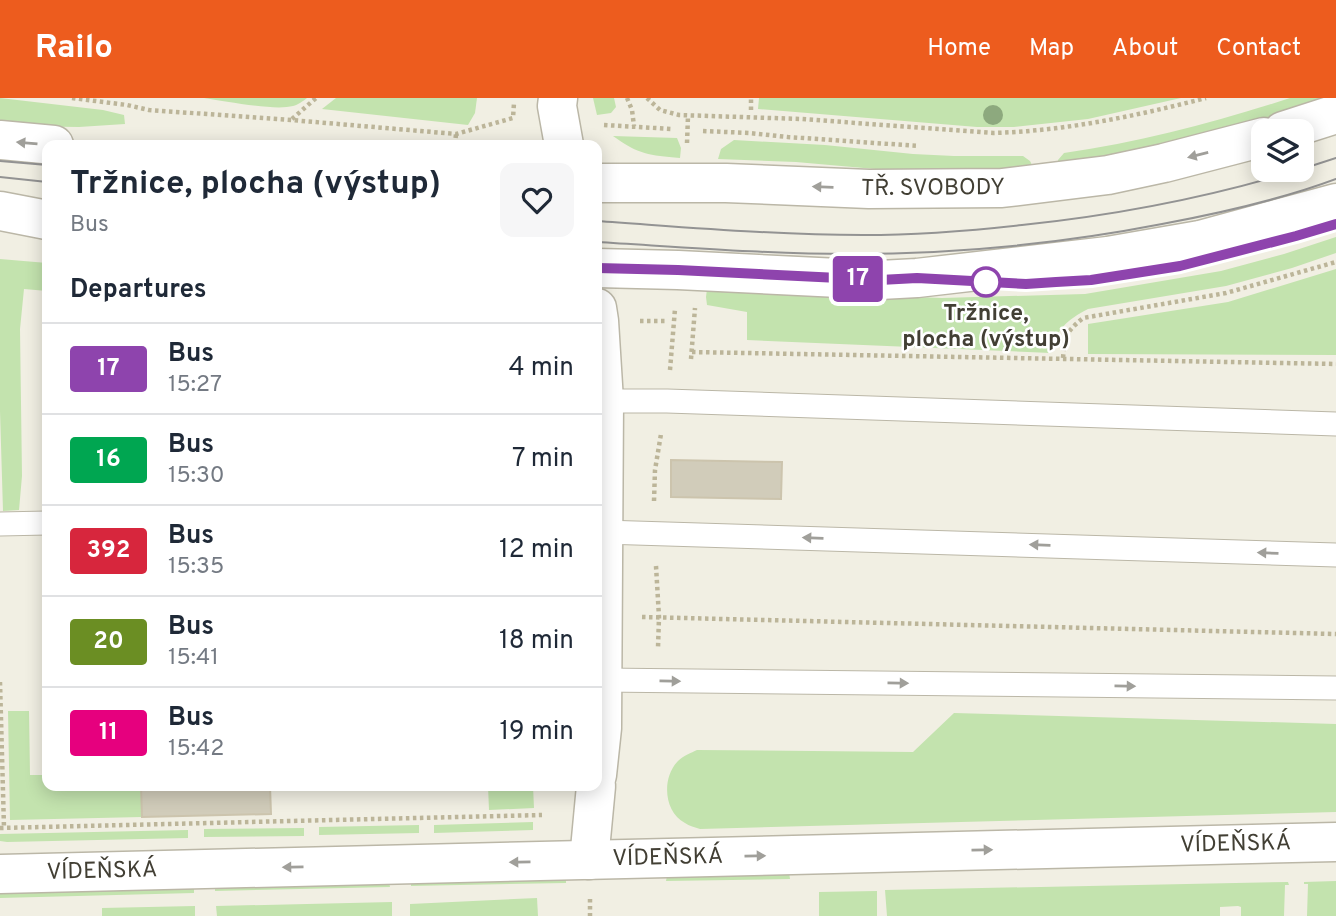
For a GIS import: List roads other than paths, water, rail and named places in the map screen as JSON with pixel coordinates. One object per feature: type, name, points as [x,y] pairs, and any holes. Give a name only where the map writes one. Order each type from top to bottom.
[{"type":"street","points":[[558,98],[563,140]]},
{"type":"street","points":[[1314,121],[1336,114]]},
{"type":"street","points":[[0,140],[42,144]]},
{"type":"street","name":"TŘ. SVOBODY","points":[[602,183],[1002,188],[1108,175],[1251,140]]},
{"type":"street","points":[[602,268],[880,280],[917,278],[1108,256],[1200,240],[1336,203]]},
{"type":"street","points":[[0,211],[42,219]]},
{"type":"street","points":[[917,278],[1026,284],[1091,280],[1180,266],[1336,224]]},
{"type":"street","points":[[602,369],[602,680]]},
{"type":"street","points":[[589,860],[596,791]]},
{"type":"street","name":"VÍDEŇSKÁ","points":[[0,874],[1336,842]]},
{"type":"lane","points":[[604,401],[1336,424]]},
{"type":"lane","points":[[0,524],[42,523]]},
{"type":"lane","points":[[603,532],[1336,555]]},
{"type":"lane","points":[[602,680],[1336,688]]},
{"type":"tram line","points":[[1314,165],[1336,158]]},
{"type":"tram line","points":[[0,161],[42,165]]},
{"type":"tram line","points":[[0,177],[42,181]]},
{"type":"tram line","points":[[602,242],[819,254],[890,254],[1007,246],[1085,237],[1206,215],[1272,200],[1336,179]]},
{"type":"tram line","points":[[602,221],[796,234],[883,235],[942,232],[1127,211],[1255,182]]},
{"type":"place","name":"Tržnice, plocha (výstup)","points":[[986,282]]}]
